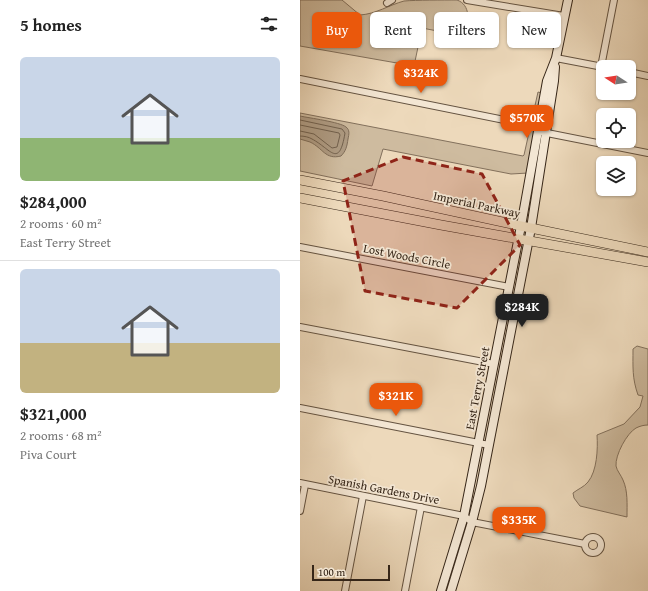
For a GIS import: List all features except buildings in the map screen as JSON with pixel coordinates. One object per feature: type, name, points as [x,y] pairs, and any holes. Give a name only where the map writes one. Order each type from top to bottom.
[{"type":"main road","name":"Imperial Parkway","points":[[300,180],[648,252]]},
{"type":"main road","points":[[300,198],[648,262]]},
{"type":"street","points":[[467,0],[564,16]]},
{"type":"street","name":"East Terry Street","points":[[441,591],[464,516],[541,130],[547,82],[556,58],[568,0]]},
{"type":"street","points":[[603,60],[614,0]]},
{"type":"street","points":[[556,58],[596,66]]},
{"type":"street","points":[[636,73],[648,76]]},
{"type":"street","points":[[300,79],[648,154]]},
{"type":"street","points":[[451,591],[472,522],[489,445],[529,241],[541,130]]},
{"type":"street","name":"Lost Woods Circle","points":[[300,247],[509,287]]},
{"type":"street","points":[[300,327],[494,364],[498,371],[492,411],[493,424]]},
{"type":"street","points":[[300,408],[489,445]]},
{"type":"street","points":[[300,511],[302,484]]},
{"type":"street","name":"Spanish Gardens Drive","points":[[302,484],[464,516]]},
{"type":"street","points":[[345,591],[363,496]]},
{"type":"street","points":[[405,591],[421,507]]},
{"type":"street","points":[[464,516],[472,522],[584,544]]},
{"type":"highlighted area","points":[[403,157],[482,174],[520,245],[457,308],[365,291],[343,181]]},
{"type":"shaded area","points":[[300,0],[342,0],[356,12],[312,12],[312,48],[362,48],[362,15],[370,13],[370,48],[418,48],[414,66],[300,46]]},
{"type":"shaded area","points":[[457,0],[465,6],[468,12],[434,12],[434,30],[426,29],[426,12],[375,12],[404,1]]},
{"type":"shaded area","points":[[538,92],[542,93],[528,173],[511,174],[383,149],[372,186],[300,171],[300,113],[523,156]]},
{"type":"shaded area","points":[[637,346],[648,349],[648,425],[636,428],[629,434],[617,456],[616,466],[626,489],[627,517],[580,506],[574,498],[573,493],[583,487],[591,477],[595,466],[597,453],[597,435],[624,424],[640,407],[643,396],[638,395],[633,372],[633,349]]},
{"type":"water","points":[[300,116],[338,123],[347,128],[349,132],[347,144],[341,156],[336,157],[328,155],[314,144],[300,139]]}]
